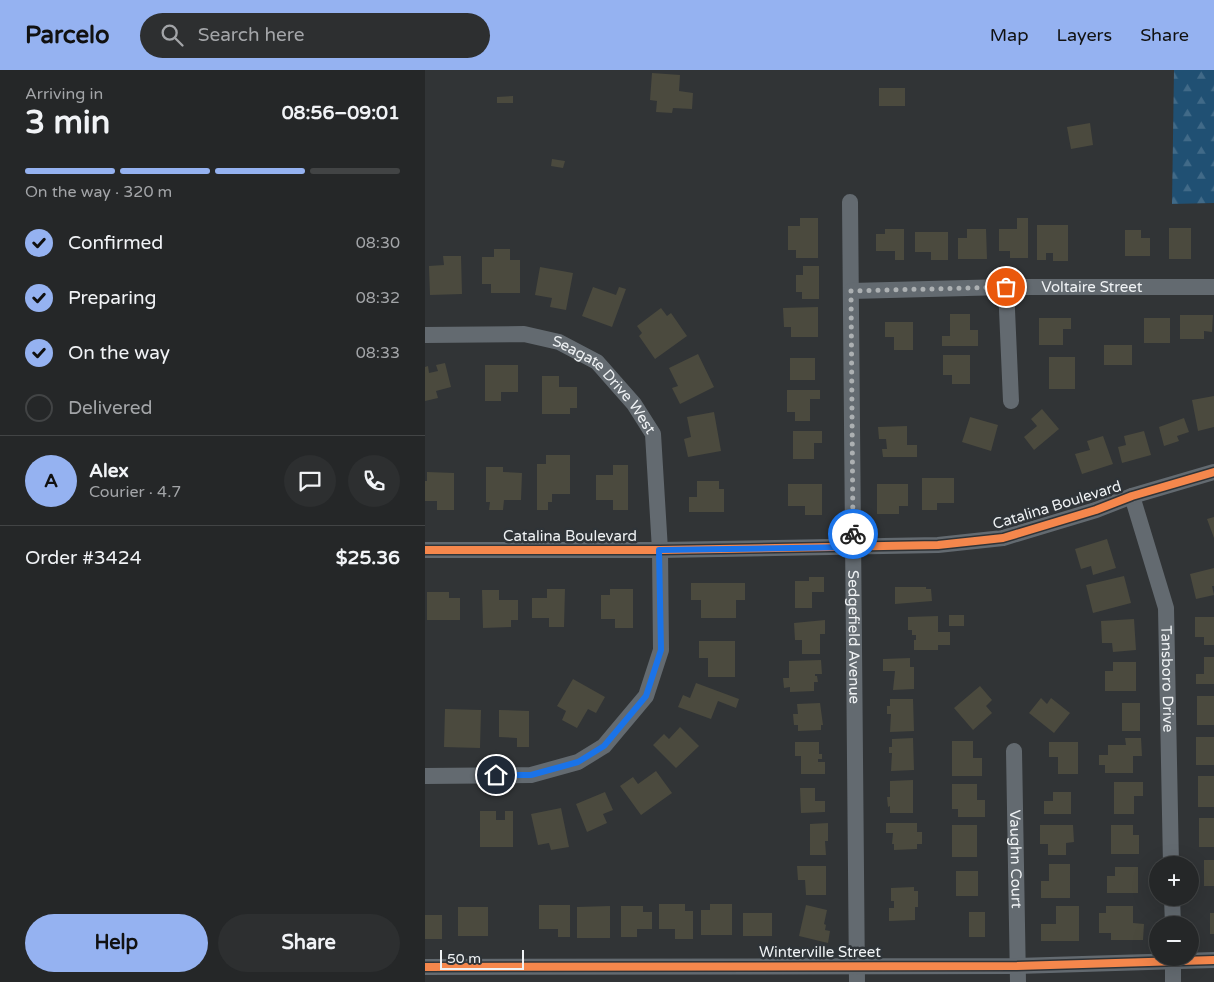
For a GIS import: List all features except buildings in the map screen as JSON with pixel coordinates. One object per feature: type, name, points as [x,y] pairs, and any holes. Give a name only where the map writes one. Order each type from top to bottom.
[{"type":"street","name":"Sedgefield Avenue","points":[[850,202],[857,974]]},
{"type":"street","name":"Voltaire Street","points":[[851,291],[1006,287],[1214,287]]},
{"type":"street","points":[[1006,287],[1011,401]]},
{"type":"street","name":"Seagate Drive West","points":[[425,335],[524,334],[559,342],[597,362],[634,404],[653,434],[659,550],[661,650],[646,696],[604,746],[578,762],[531,775],[425,776]]},
{"type":"street","name":"Catalina Boulevard","points":[[425,550],[659,550],[938,545],[1003,538],[1096,510],[1132,496],[1214,472]]},
{"type":"street","name":"Tansboro Drive","points":[[1132,496],[1166,608],[1171,856]]},
{"type":"street","name":"Vaughn Court","points":[[1014,751],[1018,974]]},
{"type":"street","name":"Winterville Street","points":[[1199,960],[1214,960]]},
{"type":"street","name":"Winterville Street","points":[[425,967],[546,974],[1018,974],[1149,961]]},
{"type":"street","points":[[1173,966],[1173,982]]},
{"type":"green space","points":[[1174,70],[1214,70],[1214,203],[1172,204]]},
{"type":"cycle path","points":[[425,550],[660,550],[938,545],[1003,538],[1096,510],[1132,496],[1214,472]]},
{"type":"cycle path","points":[[425,967],[1017,966],[1214,960]]},
{"type":"way so far","points":[[853,534],[851,291],[1006,287]]},
{"type":"route","points":[[496,775],[531,775],[578,762],[604,746],[646,696],[661,650],[659,550],[853,547],[853,534]]}]
